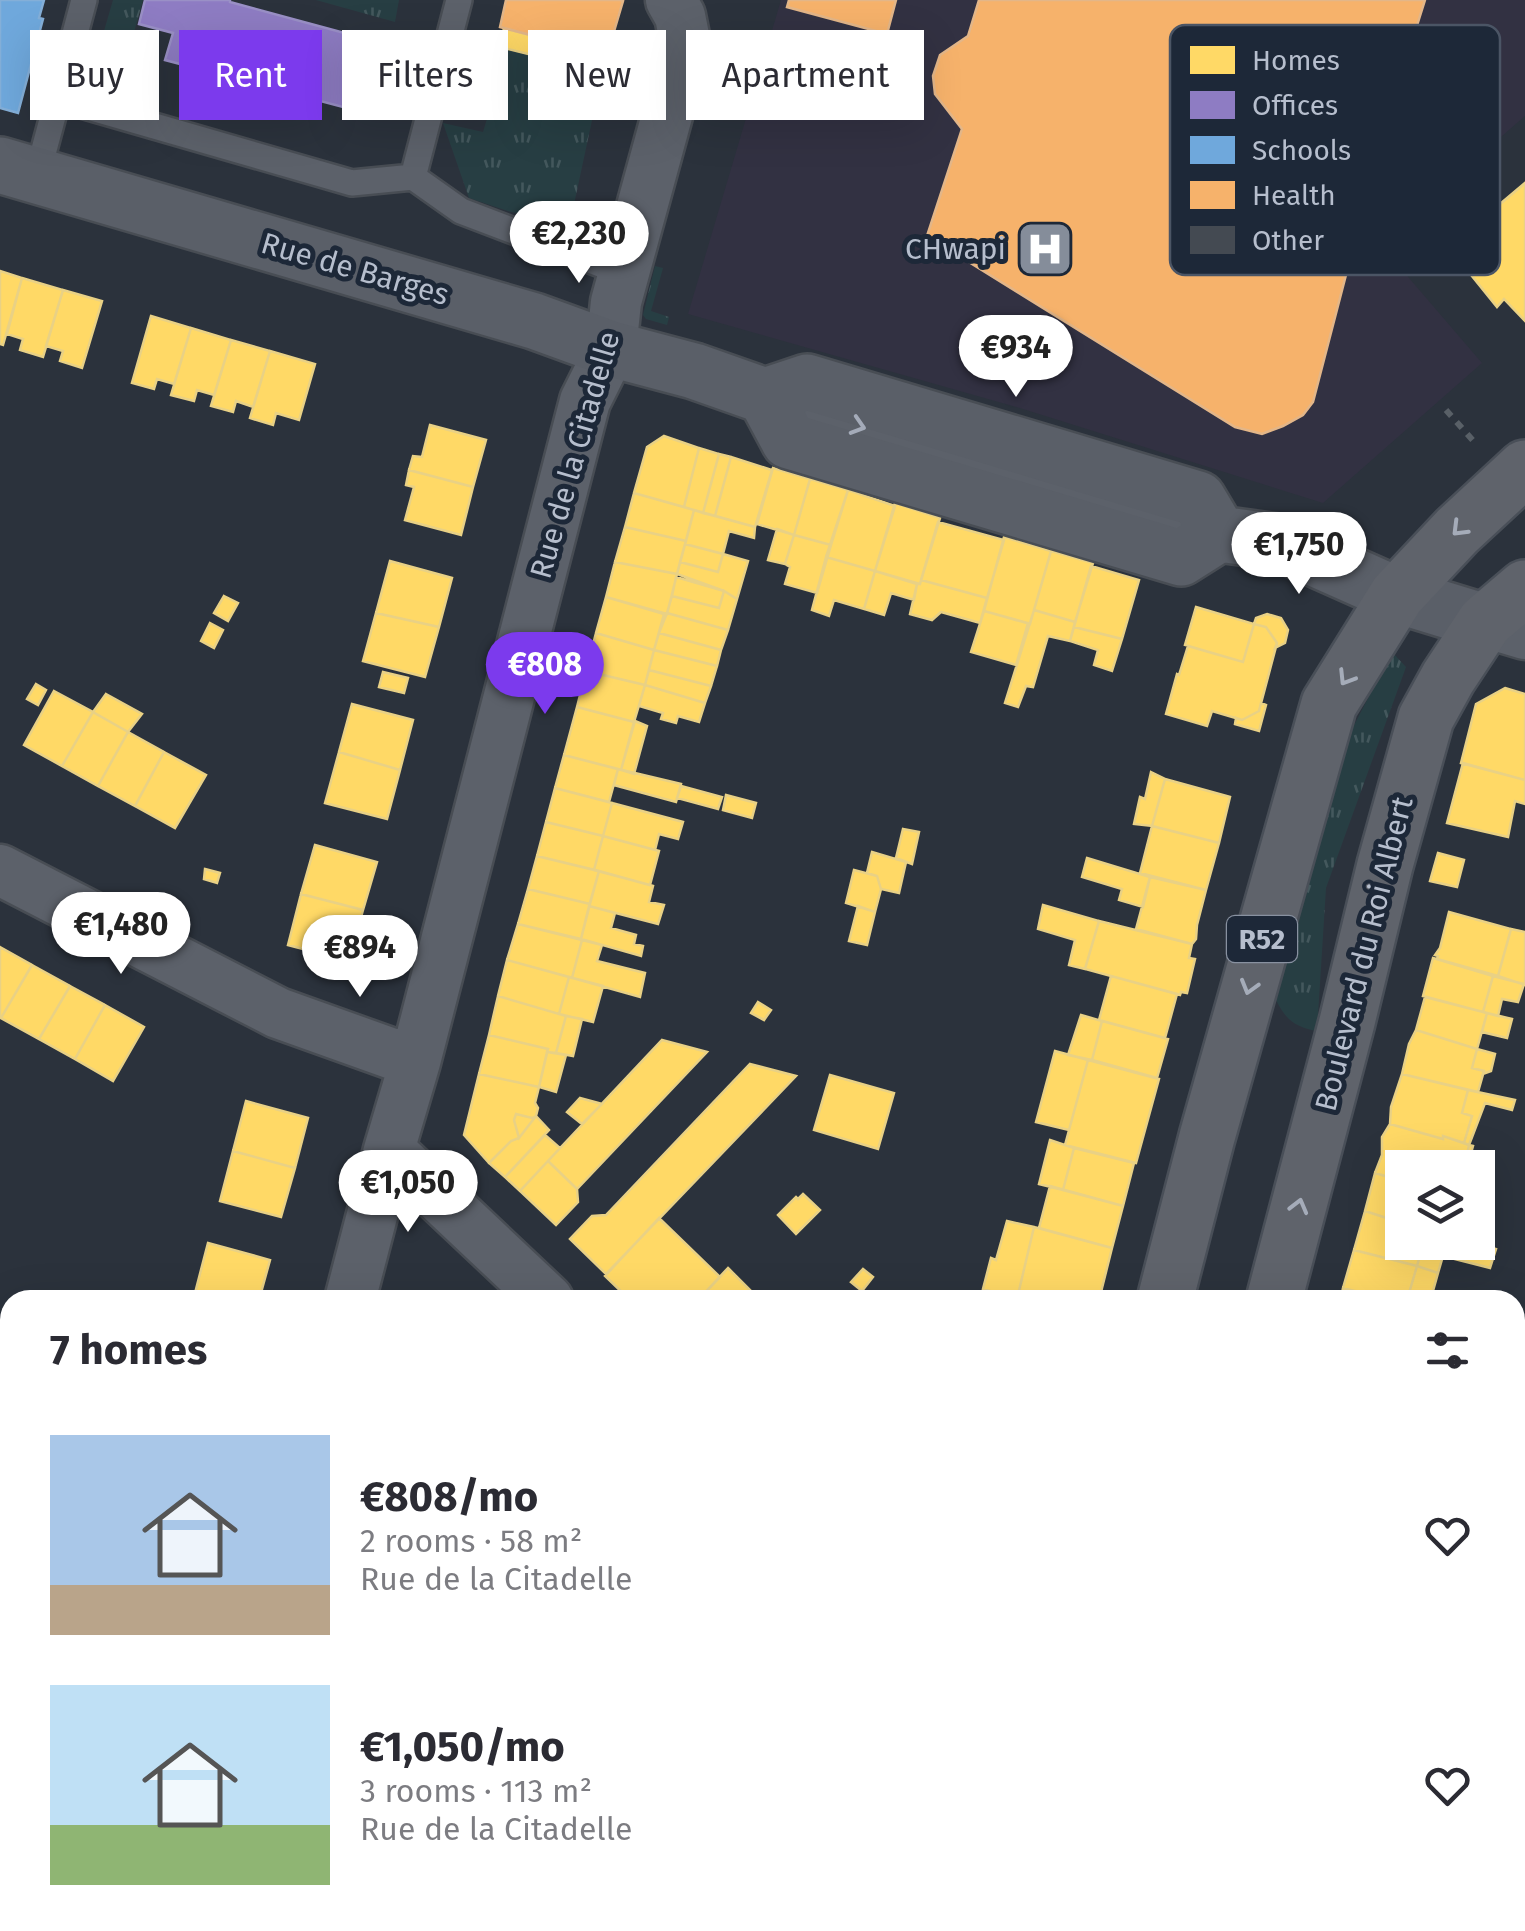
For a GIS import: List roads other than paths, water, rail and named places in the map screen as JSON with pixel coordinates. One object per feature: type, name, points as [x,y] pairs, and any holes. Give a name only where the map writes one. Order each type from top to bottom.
[{"type":"main road","name":"R52","points":[[1168,1290],[1329,704],[1398,595],[1525,468]]},
{"type":"main road","name":"Boulevard du Roi Albert","points":[[1277,1290],[1426,718],[1448,678],[1512,615]]},
{"type":"street","name":"Rue de la Citadelle","points":[[353,1290],[586,401],[611,349],[616,302],[686,46],[686,4]]},
{"type":"street","name":"Rue de Barges","points":[[18,170],[534,321],[766,396],[806,382],[1198,499],[1219,534],[1278,542],[1398,595],[1512,615]]},
{"type":"street","points":[[0,870],[278,1013],[415,1062]]},
{"type":"street","points":[[389,1150],[537,1290]]},
{"type":"lane","points":[[76,30],[84,0]]},
{"type":"lane","points":[[413,177],[459,0]]},
{"type":"lane","points":[[18,170],[43,120]]},
{"type":"lane","points":[[133,120],[352,183],[413,177],[461,211],[624,272]]},
{"type":"place","name":"CHwapi","points":[[1045,249]]}]
